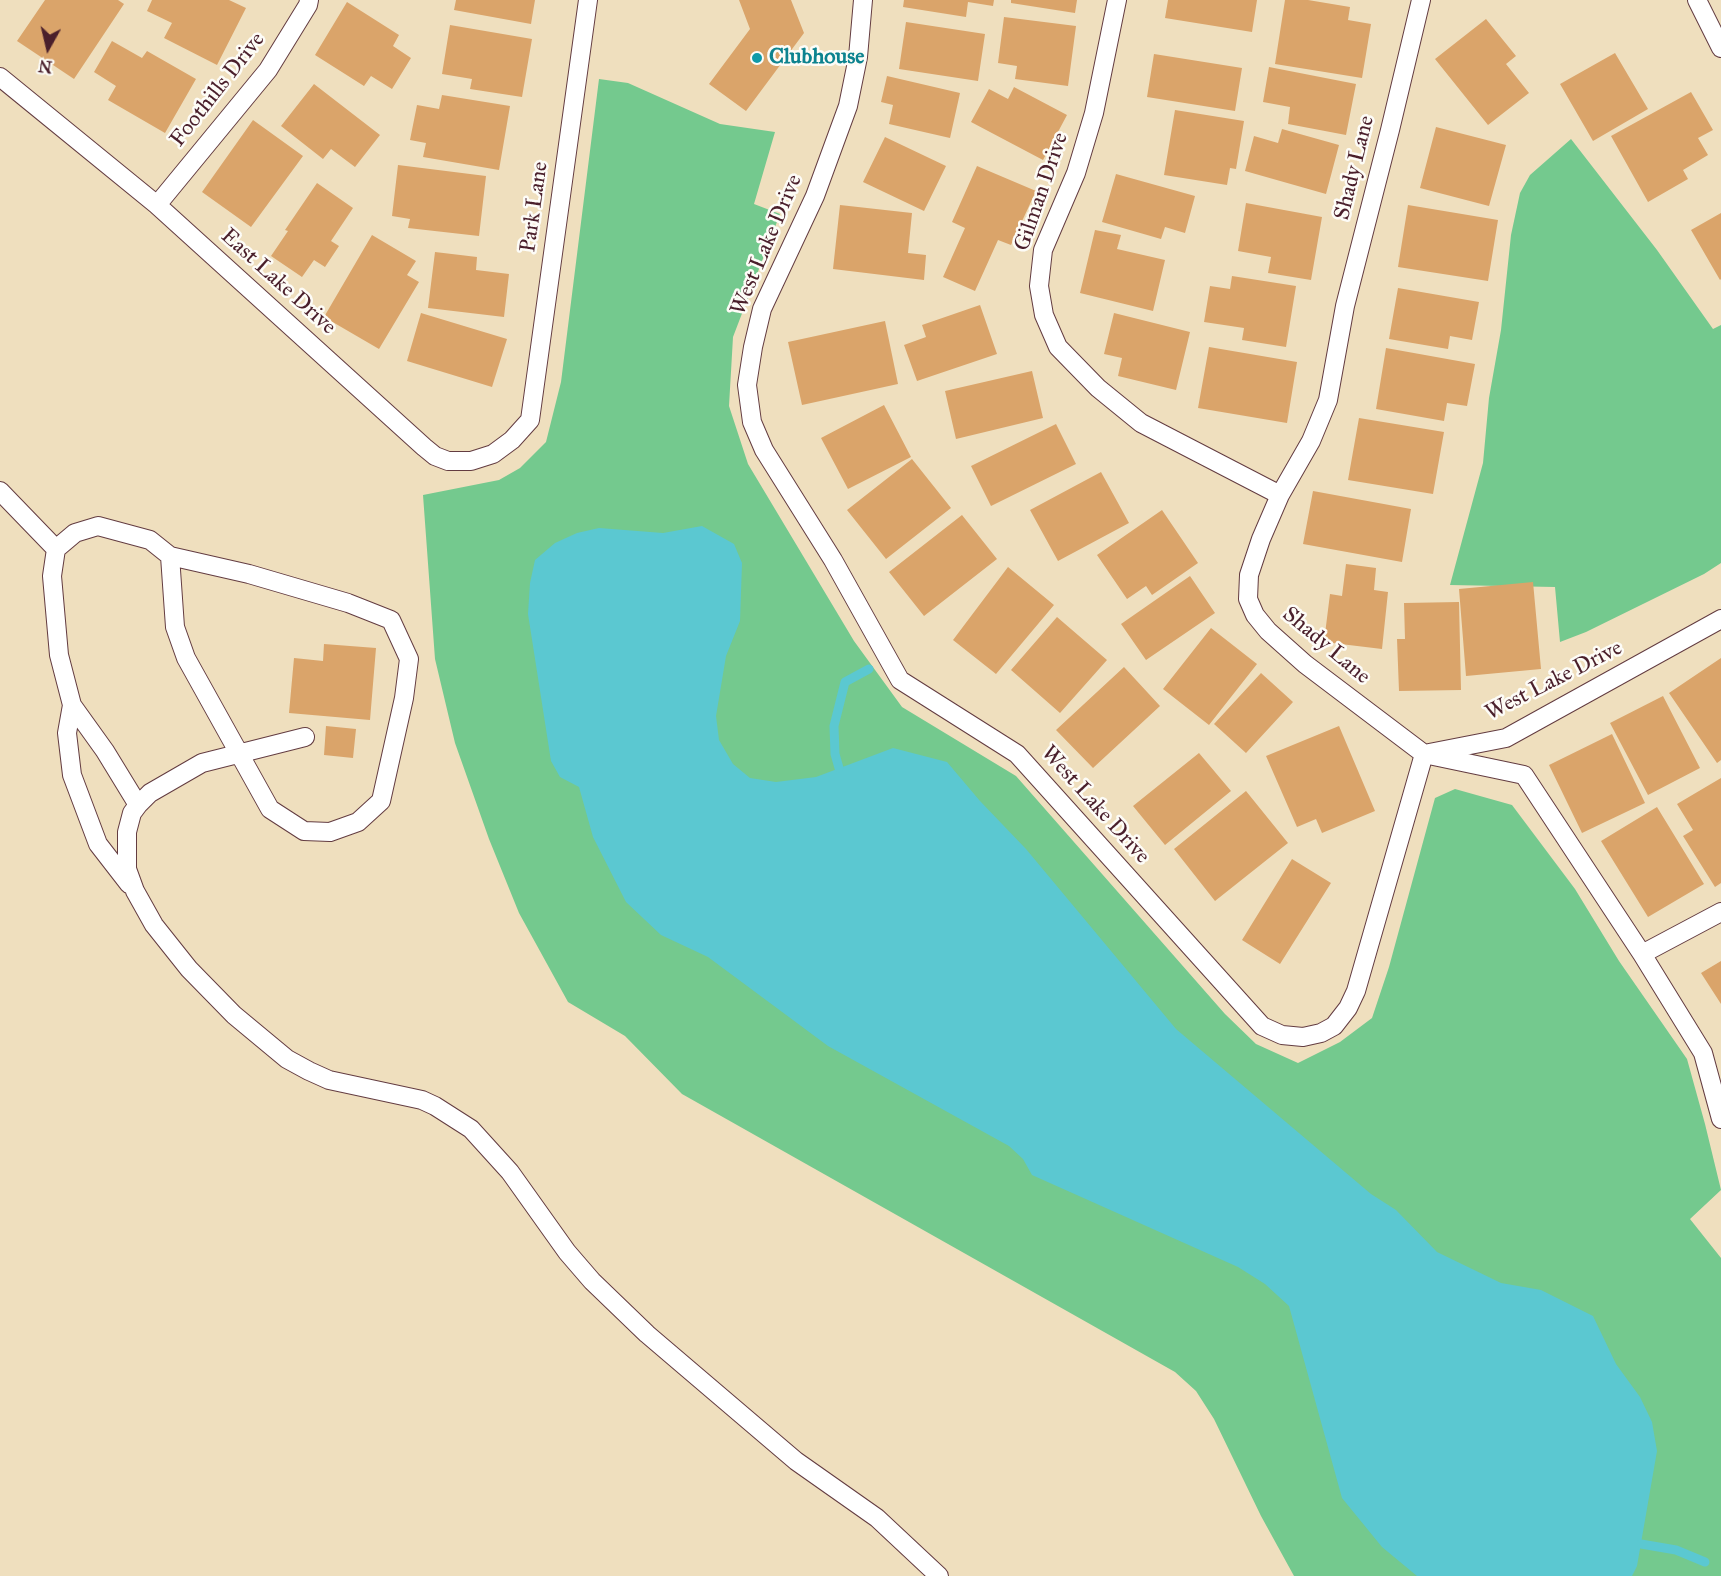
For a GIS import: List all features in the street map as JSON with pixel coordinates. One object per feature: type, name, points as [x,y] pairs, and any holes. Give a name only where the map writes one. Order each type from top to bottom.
[{"type":"lane","name":"Foothills Drive","points":[[157,205],[268,70],[309,0]]},
{"type":"lane","name":"Park Lane","points":[[530,420],[588,0]]},
{"type":"lane","name":"West Lake Drive","points":[[863,0],[858,57],[848,106],[815,196],[762,309],[747,385],[752,422],[764,450],[833,560],[900,680],[1017,754],[1262,1026],[1282,1035],[1303,1037],[1321,1033],[1334,1026],[1348,1008],[1356,991],[1424,754],[1506,738],[1721,619]]},
{"type":"lane","name":"Gilman Drive","points":[[1117,0],[1094,113],[1076,173],[1043,250],[1039,286],[1044,315],[1058,347],[1098,388],[1142,423],[1280,495]]},
{"type":"lane","name":"Shady Lane","points":[[1420,0],[1390,130],[1345,306],[1328,399],[1311,441],[1280,495],[1249,575],[1248,599],[1255,615],[1268,631],[1305,664],[1424,754],[1524,775],[1642,954],[1703,1053],[1721,1119]]},
{"type":"lane","points":[[1697,0],[1721,48]]},
{"type":"lane","name":"East Lake Drive","points":[[0,77],[157,205],[435,456],[448,461],[471,461],[493,454],[512,440],[530,420]]},
{"type":"lane","points":[[0,490],[56,549]]},
{"type":"lane","points":[[138,805],[105,751],[72,705],[59,655],[52,576],[56,549],[75,533],[98,526],[150,540],[170,556],[249,574],[348,603],[391,620],[409,659],[404,698],[381,801],[358,822],[330,832],[304,831],[270,809],[186,658],[175,627],[170,556]]},
{"type":"lane","points":[[72,705],[67,733],[72,774],[98,844],[135,891],[154,925],[189,969],[234,1015],[287,1059],[309,1071],[329,1080],[422,1100],[471,1129],[510,1172],[567,1252],[592,1281],[639,1327],[796,1461],[877,1518],[939,1576]]},
{"type":"lane","points":[[135,891],[127,869],[127,832],[132,813],[150,793],[202,763],[305,737]]},
{"type":"lane","points":[[1642,954],[1721,912]]},
{"type":"green space","points":[[599,79],[628,83],[720,124],[775,132],[754,204],[780,214],[733,337],[729,406],[748,464],[854,641],[902,707],[1016,776],[1225,1014],[1256,1044],[1298,1063],[1340,1042],[1372,1018],[1389,967],[1435,798],[1455,789],[1512,805],[1575,889],[1619,961],[1687,1059],[1721,1190],[1690,1219],[1721,1258],[1721,1576],[1294,1576],[1261,1516],[1214,1419],[1196,1391],[1175,1372],[682,1094],[625,1036],[568,1002],[519,913],[489,839],[455,743],[435,659],[423,495],[499,480],[520,468],[546,442],[561,382]]},
{"type":"green space","points":[[1571,139],[1657,250],[1713,329],[1721,325],[1721,563],[1704,574],[1586,632],[1560,642],[1555,587],[1450,585],[1483,463],[1489,398],[1501,330],[1511,235],[1520,193],[1530,175]]},
{"type":"water","points":[[702,526],[734,544],[742,563],[740,621],[726,656],[716,716],[719,740],[733,764],[750,778],[776,782],[816,777],[893,748],[947,762],[1026,849],[1176,1029],[1371,1194],[1396,1210],[1437,1252],[1501,1283],[1541,1290],[1593,1316],[1616,1364],[1640,1397],[1652,1422],[1657,1451],[1637,1566],[1632,1576],[1417,1576],[1382,1547],[1342,1498],[1289,1306],[1265,1284],[1238,1267],[1032,1175],[1023,1159],[1009,1146],[828,1046],[708,957],[661,935],[626,902],[593,837],[579,787],[560,777],[551,761],[528,614],[530,583],[535,560],[555,543],[577,533],[599,528],[663,533]]},
{"type":"building","points":[[45,0],[118,0],[124,4],[74,79],[17,41]]},
{"type":"building","points":[[152,0],[229,0],[246,8],[217,65],[164,38],[172,23],[147,11]]},
{"type":"building","points":[[456,0],[535,0],[531,24],[454,10]]},
{"type":"building","name":"Clubhouse","points":[[739,0],[791,0],[804,33],[746,111],[709,84],[750,29]]},
{"type":"building","points":[[904,0],[994,0],[993,6],[968,2],[966,17],[903,7]]},
{"type":"building","points":[[1011,0],[1077,0],[1075,13],[1011,3]]},
{"type":"building","points":[[1168,0],[1257,0],[1252,32],[1165,18]]},
{"type":"building","points":[[1285,0],[1308,0],[1350,7],[1348,20],[1371,24],[1362,78],[1275,64]]},
{"type":"building","points":[[347,2],[399,35],[393,46],[411,58],[392,89],[371,76],[364,86],[315,55]]},
{"type":"building","points":[[1004,17],[1076,26],[1068,86],[1015,79],[1017,66],[998,63]]},
{"type":"building","points":[[1486,19],[1516,56],[1506,64],[1529,93],[1488,125],[1435,59]]},
{"type":"building","points":[[906,22],[985,34],[978,81],[899,69]]},
{"type":"building","points":[[450,25],[532,39],[522,97],[470,89],[472,79],[442,74]]},
{"type":"building","points":[[112,41],[142,58],[147,51],[196,79],[165,133],[108,100],[116,86],[94,72]]},
{"type":"building","points":[[1615,53],[1648,109],[1593,141],[1560,84]]},
{"type":"building","points":[[1154,54],[1242,68],[1235,111],[1147,97]]},
{"type":"building","points":[[1269,67],[1356,84],[1346,135],[1288,124],[1290,107],[1263,102]]},
{"type":"building","points":[[887,76],[960,93],[950,138],[889,124],[893,105],[881,102]]},
{"type":"building","points":[[314,84],[380,135],[355,167],[331,149],[323,159],[281,126]]},
{"type":"building","points":[[1014,87],[1067,115],[1043,160],[971,122],[989,89],[1008,99]]},
{"type":"building","points":[[1691,92],[1713,130],[1698,138],[1708,155],[1683,170],[1688,179],[1648,202],[1611,136]]},
{"type":"building","points":[[442,95],[510,106],[499,170],[423,157],[426,143],[410,140],[417,105],[439,109]]},
{"type":"building","points":[[1175,110],[1244,121],[1236,169],[1230,168],[1227,185],[1164,175]]},
{"type":"building","points":[[253,120],[303,156],[251,227],[202,192]]},
{"type":"building","points":[[1436,127],[1506,145],[1489,206],[1420,188]]},
{"type":"building","points":[[1282,129],[1339,145],[1326,194],[1245,171],[1254,136],[1278,143]]},
{"type":"building","points":[[885,137],[946,166],[924,211],[863,182]]},
{"type":"building","points":[[398,165],[486,176],[479,236],[408,228],[410,219],[392,216]]},
{"type":"building","points":[[977,166],[1036,191],[1011,245],[998,240],[975,291],[943,277],[965,228],[952,222]]},
{"type":"building","points":[[1116,174],[1195,196],[1185,233],[1165,227],[1161,239],[1102,222]]},
{"type":"building","points":[[317,183],[353,208],[331,241],[339,246],[325,267],[314,260],[302,277],[271,256],[288,231],[285,230]]},
{"type":"building","points":[[1246,203],[1322,217],[1311,280],[1268,273],[1271,257],[1238,251]]},
{"type":"building","points":[[840,205],[912,213],[908,253],[926,255],[924,280],[833,269]]},
{"type":"building","points":[[1408,205],[1498,220],[1488,281],[1398,267]]},
{"type":"building","points":[[1721,213],[1721,279],[1720,280],[1691,230]]},
{"type":"building","points":[[1095,230],[1121,235],[1117,249],[1165,260],[1153,311],[1080,293]]},
{"type":"building","points":[[372,235],[416,261],[407,275],[419,282],[379,349],[324,317]]},
{"type":"building","points":[[435,252],[477,257],[476,270],[509,274],[504,317],[428,308]]},
{"type":"building","points":[[1232,276],[1296,286],[1286,347],[1242,340],[1244,328],[1204,322],[1210,286],[1230,289]]},
{"type":"building","points":[[1398,288],[1479,302],[1472,340],[1450,336],[1448,349],[1389,339]]},
{"type":"building","points":[[980,305],[997,354],[917,381],[904,345],[926,337],[922,325]]},
{"type":"building","points":[[421,313],[507,339],[492,387],[407,361]]},
{"type":"building","points":[[1114,313],[1190,332],[1176,390],[1118,376],[1122,358],[1104,354]]},
{"type":"building","points":[[885,321],[898,384],[802,405],[788,342]]},
{"type":"building","points":[[1209,347],[1297,362],[1287,423],[1198,408]]},
{"type":"building","points":[[1386,348],[1475,364],[1467,406],[1447,403],[1444,421],[1376,409]]},
{"type":"building","points":[[1032,371],[1043,418],[956,439],[945,391]]},
{"type":"building","points":[[884,405],[911,457],[848,489],[821,438]]},
{"type":"building","points":[[1359,418],[1444,432],[1433,494],[1348,480]]},
{"type":"building","points":[[1056,424],[1076,464],[991,506],[971,466]]},
{"type":"building","points":[[912,459],[951,508],[886,559],[847,510]]},
{"type":"building","points":[[1101,472],[1129,523],[1058,561],[1030,510]]},
{"type":"building","points":[[1313,491],[1411,509],[1402,562],[1303,544]]},
{"type":"building","points":[[1162,510],[1198,563],[1152,595],[1146,586],[1127,599],[1097,555]]},
{"type":"building","points":[[962,515],[997,559],[924,616],[889,572]]},
{"type":"building","points":[[1346,564],[1376,568],[1374,590],[1388,592],[1382,649],[1324,642],[1330,594],[1342,596]]},
{"type":"building","points":[[1008,567],[1054,605],[996,674],[953,640]]},
{"type":"building","points":[[1190,576],[1215,613],[1146,660],[1121,624]]},
{"type":"building","points":[[1533,582],[1541,669],[1466,676],[1459,589]]},
{"type":"building","points":[[1459,602],[1461,690],[1399,691],[1397,639],[1405,639],[1404,603]]},
{"type":"building","points":[[1057,617],[1107,660],[1060,713],[1011,670]]},
{"type":"building","points":[[1211,628],[1257,664],[1209,725],[1163,689]]},
{"type":"building","points":[[324,644],[376,648],[370,720],[289,713],[294,658],[323,661]]},
{"type":"building","points":[[1721,658],[1721,760],[1717,763],[1669,693]]},
{"type":"building","points":[[1124,667],[1160,706],[1093,768],[1056,730]]},
{"type":"building","points":[[1261,673],[1293,702],[1246,753],[1214,724]]},
{"type":"building","points":[[1663,696],[1700,768],[1648,795],[1610,723]]},
{"type":"building","points":[[326,726],[356,729],[353,758],[324,755]]},
{"type":"building","points":[[1339,726],[1375,811],[1322,833],[1316,819],[1297,827],[1266,756]]},
{"type":"building","points":[[1612,734],[1645,803],[1582,833],[1549,765]]},
{"type":"building","points":[[1199,753],[1231,791],[1165,845],[1133,806]]},
{"type":"building","points":[[1721,778],[1721,883],[1715,887],[1683,836],[1693,830],[1677,804]]},
{"type":"building","points":[[1246,791],[1288,843],[1215,901],[1174,849]]},
{"type":"building","points":[[1657,807],[1704,884],[1648,917],[1601,841]]},
{"type":"building","points":[[1292,859],[1331,883],[1280,964],[1242,940]]},
{"type":"building","points":[[1721,961],[1721,1004],[1701,973]]},
{"type":"waterway","points":[[839,768],[835,754],[834,726],[845,682],[869,669]]},
{"type":"waterway","points":[[1641,1544],[1676,1550],[1705,1562]]},
{"type":"place","name":"Clubhouse","points":[[757,58]]}]
